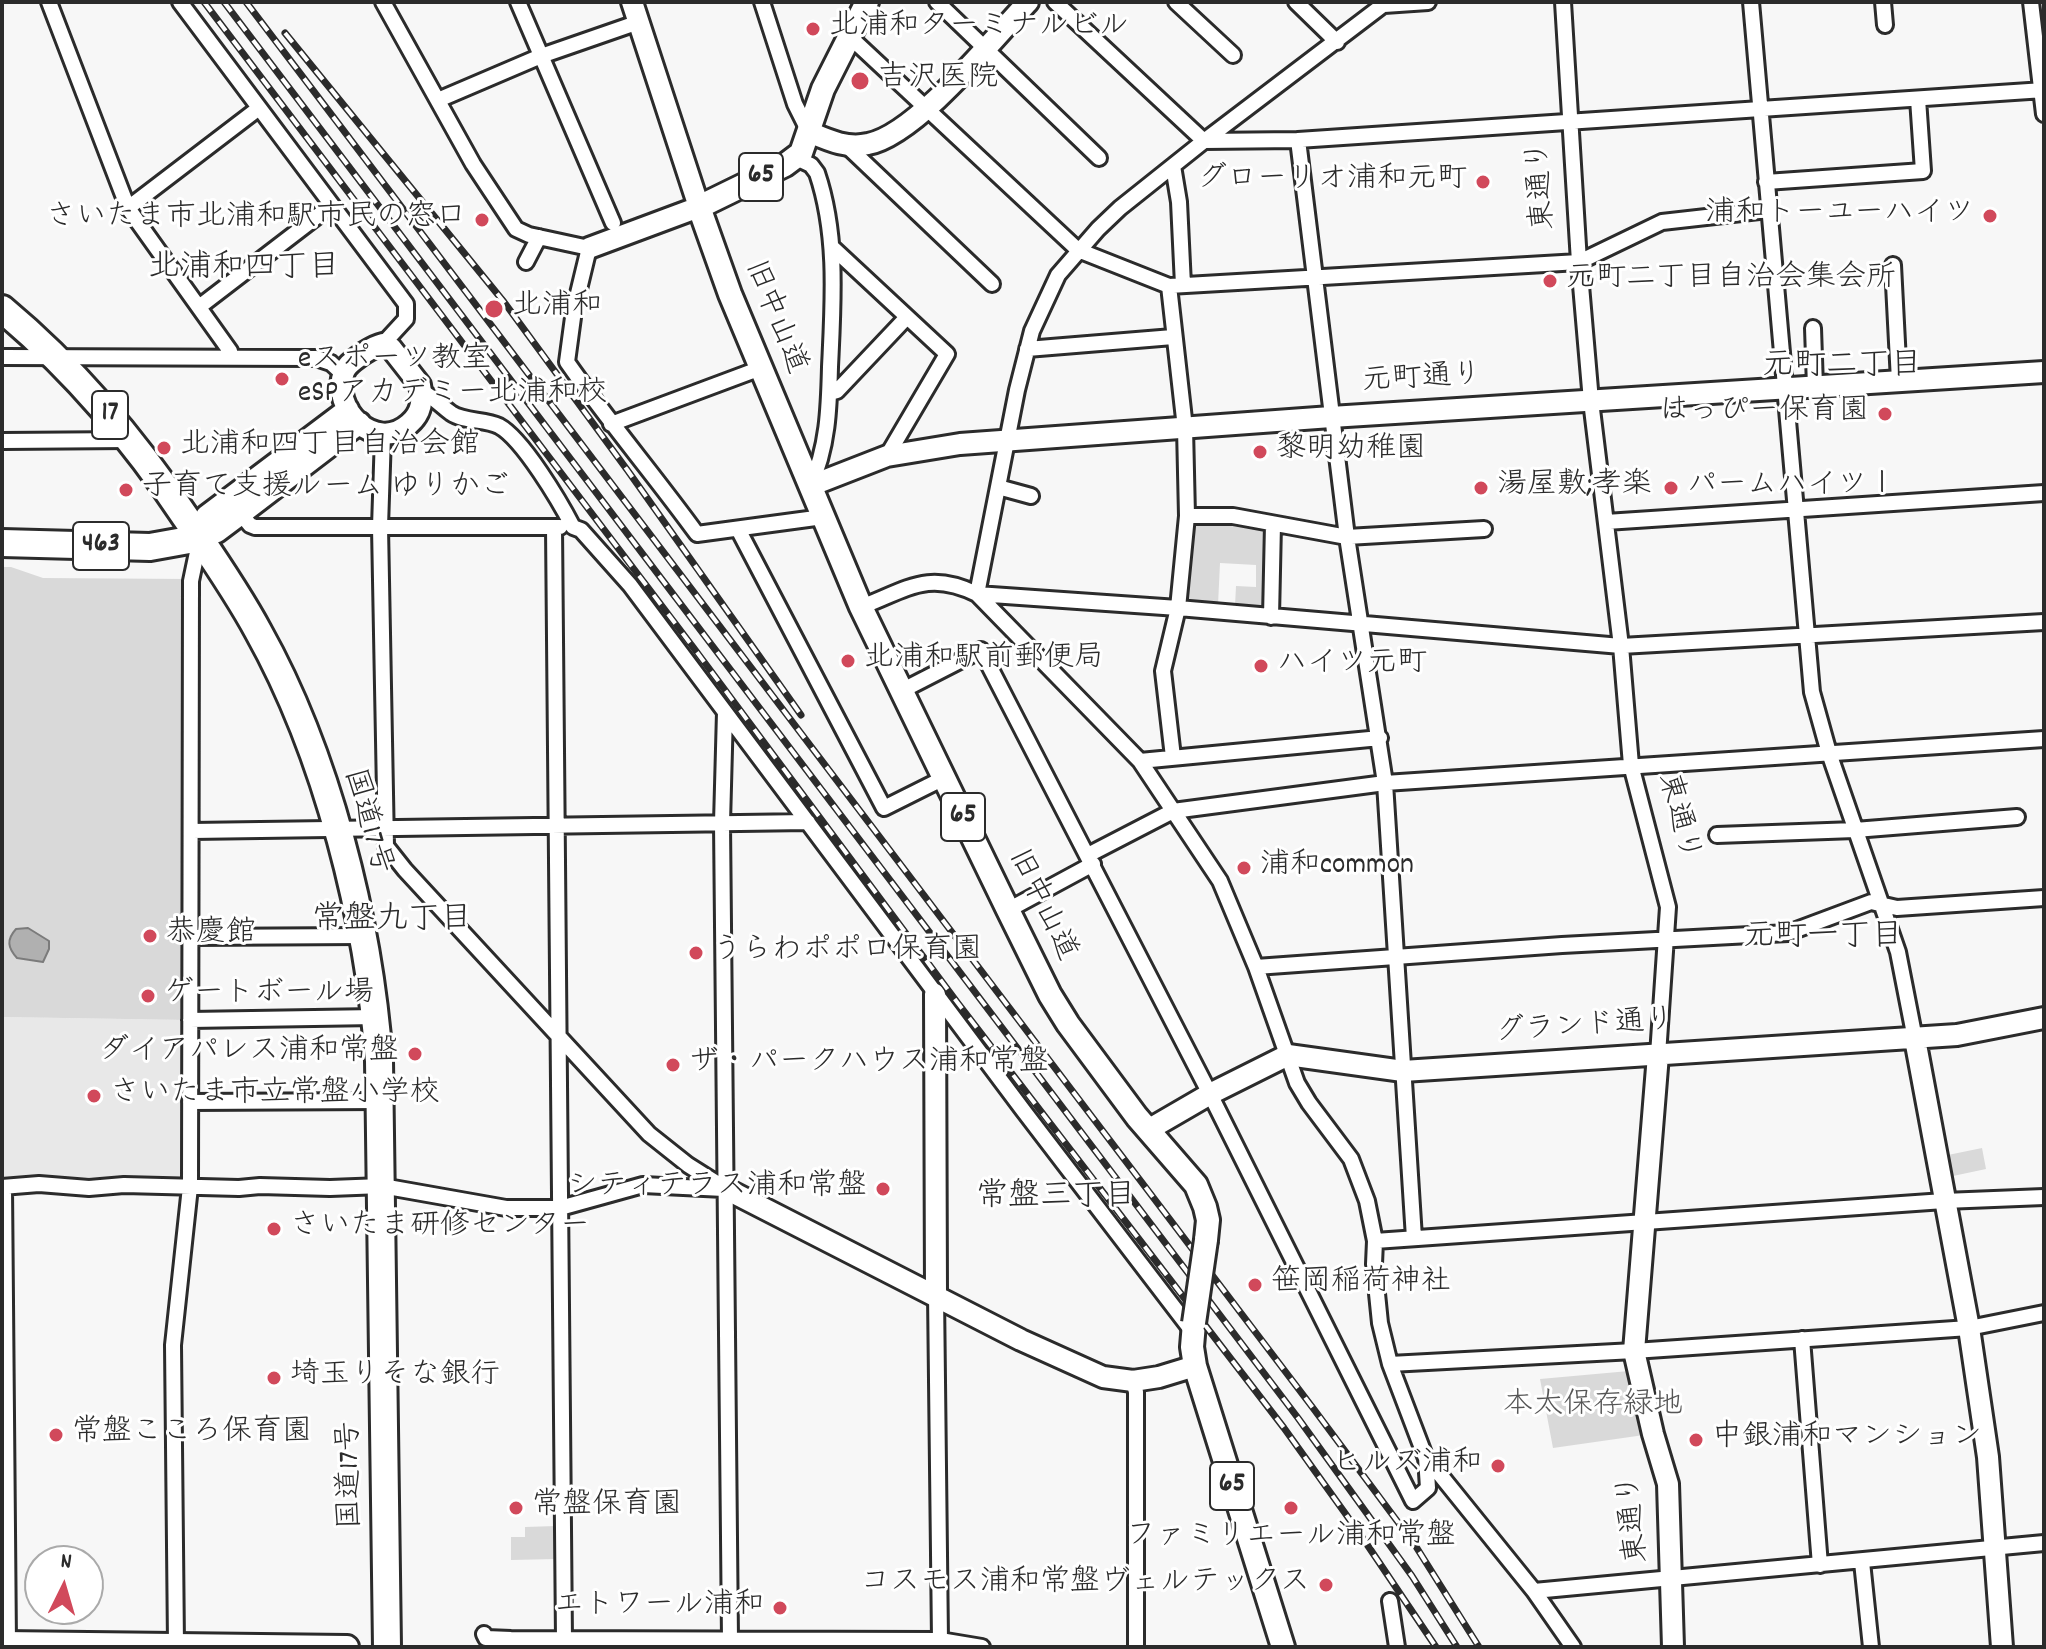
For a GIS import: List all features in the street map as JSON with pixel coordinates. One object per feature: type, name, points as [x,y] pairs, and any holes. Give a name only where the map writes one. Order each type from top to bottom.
[{"type":"highway","name":"国道17号","points":[[2,309],[106,410],[200,538],[238,597],[294,707],[337,830],[362,936],[376,1017],[382,1186],[387,1647]]},
{"type":"highway","name":"463","points":[[2,543],[150,547],[200,538]]},
{"type":"main road","name":"65","points":[[699,207],[796,158],[803,149],[823,89],[867,2]]},
{"type":"main road","name":"旧中山道","points":[[699,207],[721,270],[861,607],[1058,1009],[1148,1130],[1202,1196],[1208,1220],[1193,1327],[1195,1366],[1283,1647]]},
{"type":"main road","points":[[6,1644],[347,1647]]},
{"type":"street","points":[[49,2],[128,208],[231,356]]},
{"type":"street","points":[[180,2],[406,304],[406,319],[383,344],[375,346],[348,365],[343,374],[343,396],[354,416],[368,430],[383,435],[400,433],[415,419],[422,403],[420,385],[391,348],[383,344]]},
{"type":"street","points":[[383,2],[483,180],[516,229],[589,248],[699,207]]},
{"type":"street","points":[[518,2],[613,223]]},
{"type":"street","name":"旧中山道","points":[[632,2],[699,207]]},
{"type":"street","points":[[762,2],[795,104],[809,132],[846,145],[868,145],[903,129],[927,109],[1028,2]]},
{"type":"street","points":[[937,2],[1099,158]]},
{"type":"street","points":[[1055,2],[1204,141],[1298,140],[2043,90]]},
{"type":"street","points":[[1176,2],[1233,55]]},
{"type":"street","points":[[1296,2],[1337,42]]},
{"type":"street","points":[[977,594],[1027,349],[1058,275],[1120,208],[1386,3],[1428,2]]},
{"type":"street","name":"東通り","points":[[1563,2],[1591,401],[1621,646],[1631,765],[1668,907],[1634,1351],[1668,1484],[1673,1647]]},
{"type":"street","points":[[1751,2],[1812,692],[1829,753],[1898,952],[1969,1328],[1988,1457],[2002,1647]]},
{"type":"street","points":[[1883,2],[1885,25]]},
{"type":"street","points":[[2031,2],[2044,114]]},
{"type":"street","points":[[438,100],[541,56],[639,22]]},
{"type":"street","points":[[849,36],[1078,250],[1176,286],[1579,262],[1662,222],[1768,210]]},
{"type":"street","points":[[1766,182],[1923,171],[1918,99]]},
{"type":"street","points":[[128,208],[259,108]]},
{"type":"street","points":[[1298,140],[1347,537],[1385,783],[1414,1238]]},
{"type":"street","points":[[846,145],[992,284]]},
{"type":"street","points":[[796,158],[811,165],[817,173],[832,247],[834,292],[830,393],[823,451],[810,486]]},
{"type":"street","points":[[1173,166],[1179,202],[1173,337],[1185,428],[1187,516],[1178,608],[1163,671],[1173,757]]},
{"type":"street","points":[[199,307],[332,205]]},
{"type":"street","points":[[526,262],[539,237]]},
{"type":"street","points":[[832,247],[947,354],[887,456]]},
{"type":"street","points":[[589,248],[572,316],[567,362],[697,534],[823,517]]},
{"type":"street","points":[[1893,265],[1899,381]]},
{"type":"street","points":[[830,393],[837,391],[907,317]]},
{"type":"street","points":[[1813,328],[1815,387]]},
{"type":"street","points":[[1027,349],[1173,337]]},
{"type":"street","points":[[2,357],[316,358],[331,363],[343,374]]},
{"type":"street","points":[[611,424],[761,368]]},
{"type":"street","name":"元町通り","points":[[810,486],[887,456],[922,449],[1007,441],[1331,417],[2044,372]]},
{"type":"street","points":[[421,391],[437,399],[453,415],[482,420],[506,431],[557,496],[573,527]]},
{"type":"street","points":[[200,538],[217,532],[241,514],[354,416]]},
{"type":"street","points":[[176,1645],[173,1345],[190,1187],[191,581],[206,516],[354,416]]},
{"type":"street","points":[[383,435],[380,527],[385,829],[386,846],[403,868],[649,1134],[688,1165],[726,1189],[1021,1340],[1103,1377],[1133,1381],[1195,1366]]},
{"type":"street","points":[[2,441],[129,440]]},
{"type":"street","points":[[998,487],[1031,496]]},
{"type":"street","points":[[1606,522],[2044,493]]},
{"type":"street","points":[[241,514],[255,527],[573,527],[581,530],[630,585],[935,994],[1193,1327]]},
{"type":"street","points":[[1187,516],[1233,516],[1347,537],[1484,529]]},
{"type":"street","points":[[1271,617],[1273,524]]},
{"type":"street","points":[[554,527],[564,1639]]},
{"type":"street","points":[[738,529],[884,808],[944,778]]},
{"type":"street","points":[[861,607],[930,581],[957,585],[977,594],[1621,646],[2044,622]]},
{"type":"street","points":[[901,691],[981,650],[1210,1094],[1413,1501],[1428,1488],[1425,1456],[1390,1364],[1380,1323],[1375,1241],[1367,1201],[1351,1159],[1297,1083],[1256,967],[1220,881],[1140,761],[977,594]]},
{"type":"street","points":[[725,712],[722,823],[730,1639]]},
{"type":"street","points":[[1140,761],[1380,738]]},
{"type":"street","points":[[1008,910],[1173,811],[1385,783],[2044,739]]},
{"type":"street","points":[[1717,835],[1855,830],[2017,817]]},
{"type":"street","points":[[192,831],[808,822]]},
{"type":"street","points":[[1256,967],[1788,933],[1871,902],[1897,908],[2044,898]]},
{"type":"street","points":[[191,937],[362,936]]},
{"type":"street","points":[[935,994],[940,1643]]},
{"type":"street","points":[[190,1020],[376,1017]]},
{"type":"street","name":"グランド通り","points":[[1288,1055],[1403,1071],[1915,1039],[1957,1035],[2044,1018]]},
{"type":"street","points":[[1148,1130],[1210,1094],[1288,1055]]},
{"type":"street","points":[[190,1102],[380,1101]]},
{"type":"street","points":[[6,1644],[3,1187],[39,1184],[89,1188],[124,1185],[382,1186],[506,1208],[560,1208],[643,1185],[726,1189]]},
{"type":"street","points":[[1375,1241],[1944,1201],[2044,1197]]},
{"type":"street","points":[[1390,1364],[1969,1328],[2044,1313]]},
{"type":"street","points":[[1802,1339],[1820,1565]]},
{"type":"street","points":[[1133,1381],[1136,1647]]},
{"type":"street","points":[[1425,1456],[1534,1591],[1573,1647]]},
{"type":"street","points":[[1534,1591],[2044,1543]]},
{"type":"street","points":[[1862,1562],[1871,1647]]},
{"type":"street","points":[[1390,1601],[1397,1647]]},
{"type":"street","points":[[484,1634],[486,1638],[730,1639],[940,1643],[982,1647]]},
{"type":"shaded area","points":[[28,928],[49,941],[43,962],[17,958],[10,947],[16,929]]},
{"type":"shaded area","name":"さいたま市立常盤小学校","points":[[2,1017],[187,1020],[185,1172],[179,1178],[2,1177]]},
{"type":"green space","points":[[1192,520],[1233,521],[1269,528],[1268,609],[1235,606],[1236,586],[1256,587],[1256,565],[1220,563],[1218,605],[1187,603]]},
{"type":"green space","points":[[2,567],[43,578],[189,579],[187,1020],[2,1017]]},
{"type":"green space","points":[[1982,1148],[1986,1169],[1953,1176],[1948,1155]]},
{"type":"green space","name":"本太保存緑地","points":[[1629,1371],[1644,1435],[1553,1448],[1540,1379]]},
{"type":"green space","points":[[556,1526],[557,1559],[511,1560],[511,1537],[525,1537],[525,1527]]},
{"type":"railway","points":[[204,2],[693,647],[957,1002],[1284,1428],[1436,1647]]},
{"type":"railway","points":[[224,2],[1298,1418],[1412,1576],[1457,1647]]},
{"type":"railway","points":[[246,2],[1313,1408],[1415,1545],[1479,1647]]},
{"type":"railway","points":[[285,33],[504,302],[801,715]]},
{"type":"place","name":"北浦和ターミナルビル","points":[[813,29]]},
{"type":"place","name":"吉沢医院","points":[[860,81]]},
{"type":"place","name":"グローリオ浦和元町","points":[[1483,182]]},
{"type":"place","name":"浦和トーユーハイツ","points":[[1990,216]]},
{"type":"place","name":"さいたま市北浦和駅市民の窓口","points":[[482,220]]},
{"type":"place","name":"元町二丁目自治会集会所","points":[[1550,281]]},
{"type":"place","name":"北浦和","points":[[494,309]]},
{"type":"place","name":"eスポーツ教室 eSPアカデミー北浦和校","points":[[282,379]]},
{"type":"place","name":"はっぴー保育園","points":[[1885,414]]},
{"type":"place","name":"北浦和四丁目自治会館","points":[[164,448]]},
{"type":"place","name":"黎明幼稚園","points":[[1260,452]]},
{"type":"place","name":"湯屋敷;孝楽","points":[[1481,488]]},
{"type":"place","name":"パームハイツⅠ","points":[[1671,488]]},
{"type":"place","name":"子育て支援ルーム ゆりかご","points":[[126,490]]},
{"type":"place","name":"北浦和駅前郵便局","points":[[848,661]]},
{"type":"place","name":"ハイツ元町","points":[[1261,666]]},
{"type":"place","name":"浦和common","points":[[1244,868]]},
{"type":"place","name":"恭慶館","points":[[150,936]]},
{"type":"place","name":"うらわポポロ保育園","points":[[696,953]]},
{"type":"place","name":"ゲートボール場","points":[[148,996]]},
{"type":"place","name":"ダイアパレス浦和常盤","points":[[415,1054]]},
{"type":"place","name":"ザ・パークハウス浦和常盤","points":[[673,1065]]},
{"type":"place","name":"さいたま市立常盤小学校","points":[[94,1096]]},
{"type":"place","name":"シティテラス浦和常盤","points":[[883,1189]]},
{"type":"place","name":"さいたま研修センター","points":[[274,1229]]},
{"type":"place","name":"笹岡稲荷神社","points":[[1255,1285]]},
{"type":"place","name":"埼玉りそな銀行","points":[[274,1378]]},
{"type":"place","name":"常盤こころ保育園","points":[[56,1435]]},
{"type":"place","name":"中銀浦和マンション","points":[[1696,1440]]},
{"type":"place","name":"ヒルズ浦和","points":[[1498,1466]]},
{"type":"place","name":"常盤保育園","points":[[516,1508]]},
{"type":"place","name":"ファミリエール浦和常盤","points":[[1291,1508]]},
{"type":"place","name":"コスモス浦和常盤ヴェルテックス","points":[[1326,1585]]},
{"type":"place","name":"エトワール浦和","points":[[780,1608]]},
{"type":"district","name":"北浦和四丁目","points":[[244,271]]},
{"type":"district","name":"元町二丁目","points":[[1842,369]]},
{"type":"district","name":"常盤九丁目","points":[[392,923]]},
{"type":"district","name":"元町一丁目","points":[[1823,940]]},
{"type":"district","name":"常盤三丁目","points":[[1056,1200]]}]
